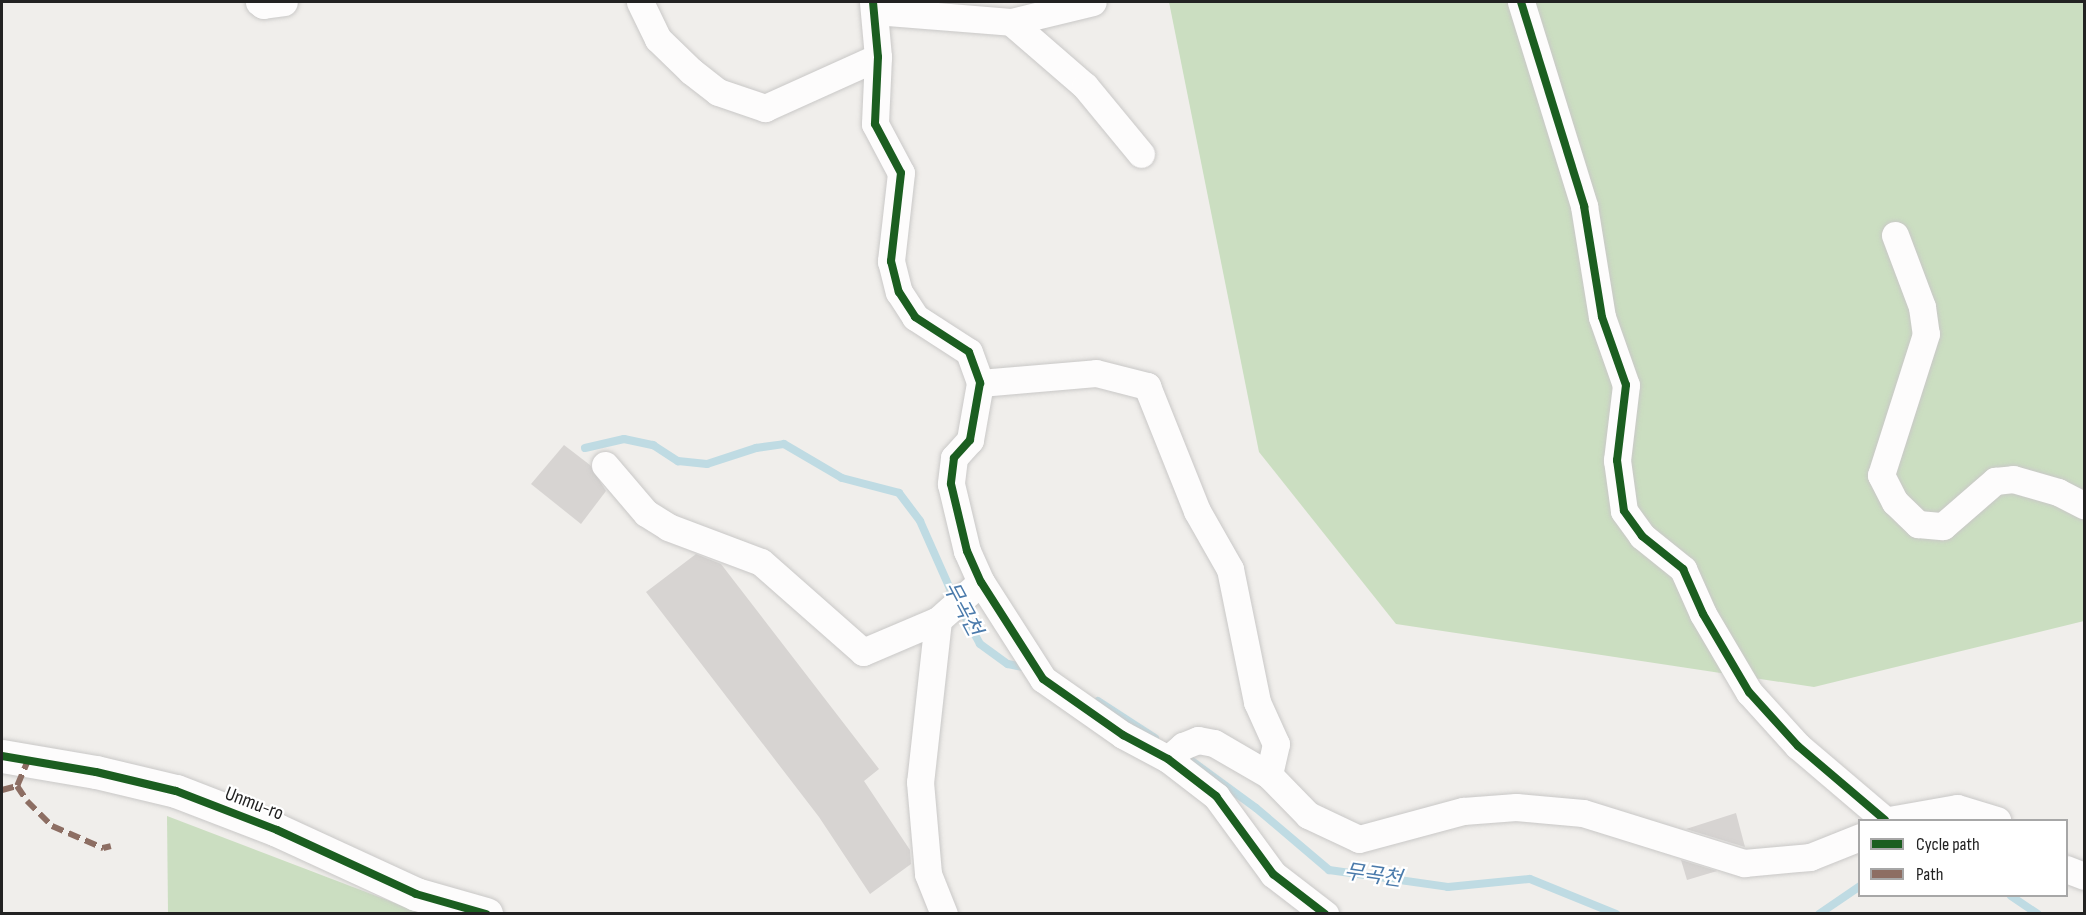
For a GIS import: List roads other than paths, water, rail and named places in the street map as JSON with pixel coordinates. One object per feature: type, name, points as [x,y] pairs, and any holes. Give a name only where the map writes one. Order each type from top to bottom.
[{"type":"street","points":[[259,2],[263,5],[284,2]]},
{"type":"street","points":[[640,2],[658,39],[691,71],[718,92],[765,108],[878,57]]},
{"type":"street","points":[[1093,2],[1011,22],[874,6],[878,57],[875,124],[901,173],[891,261],[898,292],[915,317],[969,352],[980,383],[970,440],[954,458],[951,483],[968,551],[981,582],[1009,630],[1043,679],[1123,735],[1176,752],[1216,796],[1273,874],[1325,914]]},
{"type":"street","points":[[1521,2],[1584,206],[1602,317],[1626,386],[1617,459],[1624,511],[1642,536],[1683,569],[1703,614],[1749,692],[1798,746],[1886,819]]},
{"type":"street","points":[[1011,22],[1085,86],[1141,154]]},
{"type":"street","points":[[1895,235],[1922,307],[1926,334],[1881,475],[1895,501],[1918,524],[1943,526],[1995,481],[2013,479],[2058,492],[2085,506]]},
{"type":"street","points":[[980,383],[1096,373],[1147,386],[1197,511],[1230,569],[1257,702],[1276,744],[1269,775]]},
{"type":"street","points":[[605,465],[646,513],[668,527],[761,562],[863,652],[938,620],[981,582]]},
{"type":"street","points":[[938,620],[920,782],[928,874],[944,914]]},
{"type":"street","points":[[1176,752],[1198,740],[1214,743],[1269,775],[1308,814],[1359,839],[1462,811],[1516,807],[1582,813],[1744,862],[1810,857],[1858,838]]},
{"type":"street","name":"Unmu-ro","points":[[2,756],[96,772],[176,791],[277,830],[416,894],[486,914]]},
{"type":"street","points":[[1893,819],[1957,808],[1995,819]]},
{"type":"street","points":[[2068,869],[2085,876]]},
{"type":"waterway","name":"무곡천","points":[[585,448],[624,439],[653,445],[678,461],[707,464],[756,448],[784,444],[842,478],[899,493],[920,521],[951,591],[980,644],[1008,664],[1027,668]]},
{"type":"waterway","name":"무곡천","points":[[1098,701],[1155,738]]},
{"type":"waterway","name":"무곡천","points":[[1189,759],[1256,808],[1329,870],[1448,887],[1530,879],[1616,914]]},
{"type":"waterway","name":"무곡천","points":[[1819,914],[1858,887]]},
{"type":"waterway","name":"무곡천","points":[[2012,897],[2038,914]]}]
